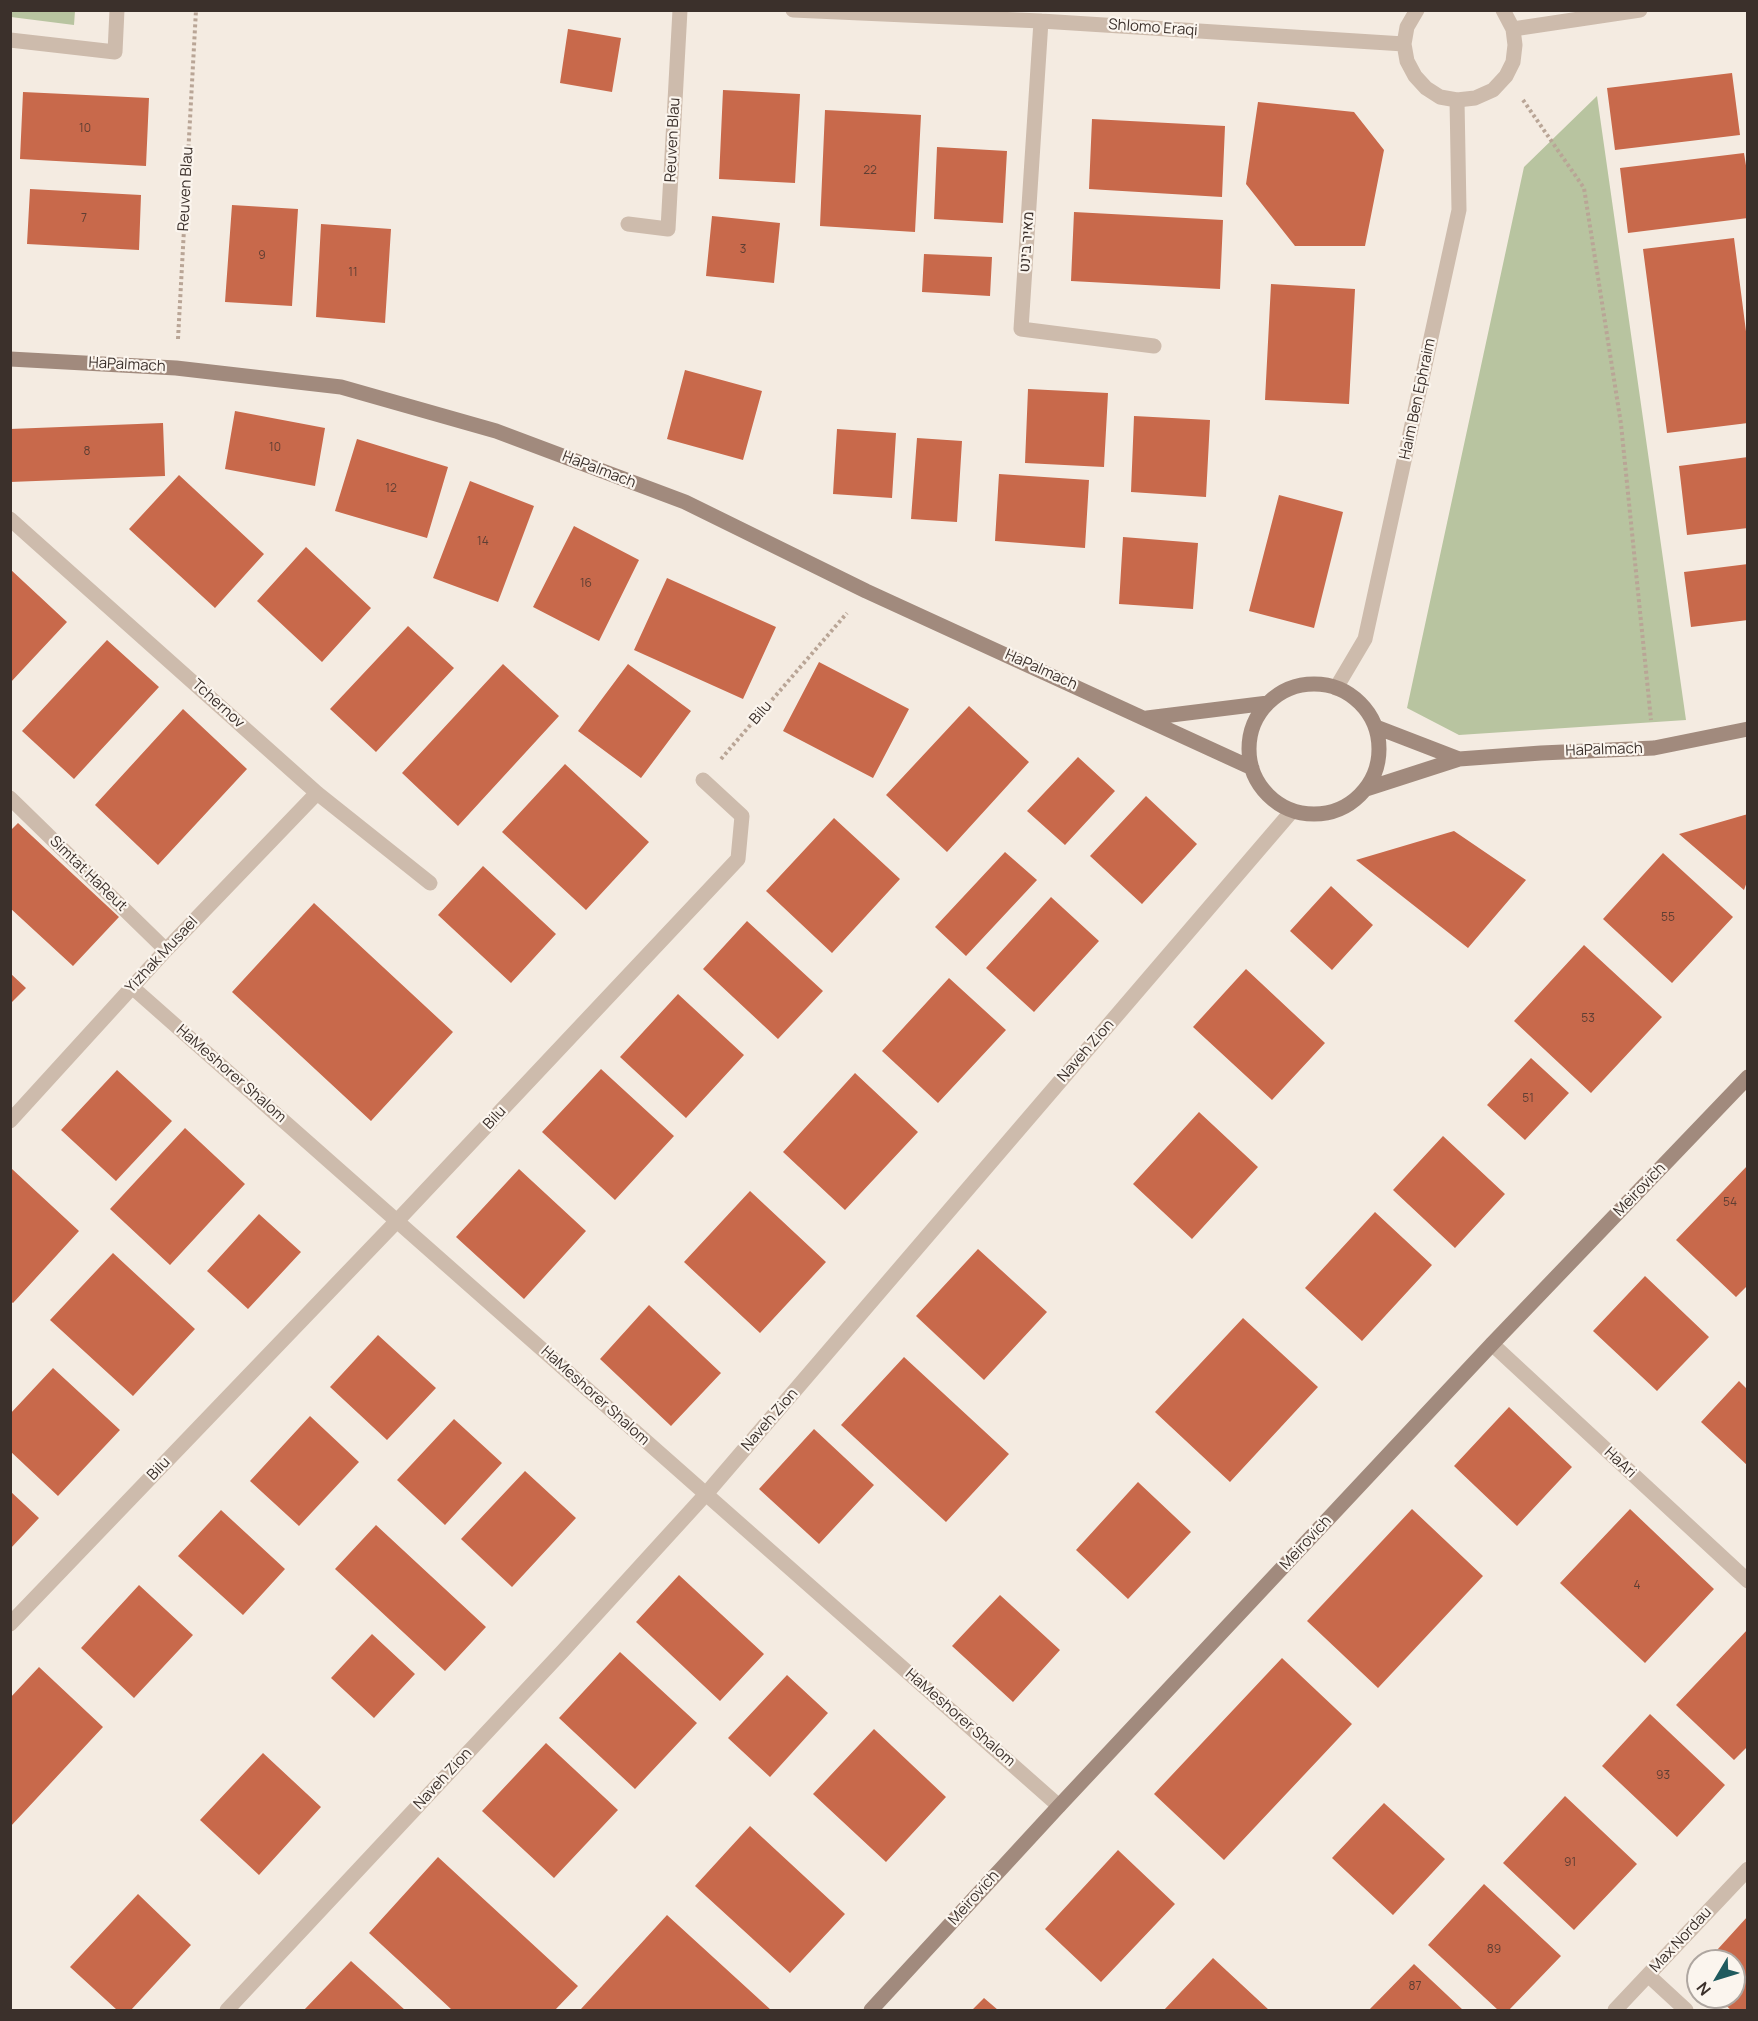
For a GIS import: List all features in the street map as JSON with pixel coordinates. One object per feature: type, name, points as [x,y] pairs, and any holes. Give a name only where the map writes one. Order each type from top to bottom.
[{"type":"street","points":[[10,40],[115,52],[117,10]]},
{"type":"street","name":"Reuven Blau","points":[[628,224],[668,229],[680,10]]},
{"type":"street","name":"Shlomo Eraqi","points":[[794,10],[1041,21],[1404,44]]},
{"type":"street","points":[[1417,10],[1407,27],[1404,44],[1407,61],[1415,76],[1426,88],[1440,97],[1457,100],[1475,98],[1492,90],[1506,76],[1513,62],[1515,45],[1513,29],[1503,10]]},
{"type":"street","points":[[1513,29],[1640,10]]},
{"type":"street","name":"מאיר בינט","points":[[1041,21],[1021,329],[1154,346]]},
{"type":"street","name":"Haim Ben Ephraim","points":[[1336,688],[1365,639],[1460,210],[1457,100]]},
{"type":"street","name":"HaPalmach","points":[[10,359],[176,368],[341,387],[496,431],[685,502],[866,591],[1252,768]]},
{"type":"street","name":"Tchernov","points":[[10,519],[317,793],[430,883]]},
{"type":"street","points":[[1292,811],[1275,801],[1261,786],[1252,768],[1249,750],[1251,733],[1257,717],[1268,703],[1282,692],[1300,685],[1318,684],[1336,688],[1353,697],[1367,710],[1376,727]]},
{"type":"street","points":[[1147,718],[1268,703]]},
{"type":"street","name":"HaPalmach","points":[[1376,727],[1459,759]]},
{"type":"street","name":"HaPalmach","points":[[1292,811],[1313,814],[1333,812],[1351,803],[1366,789],[1376,770],[1380,748],[1376,727]]},
{"type":"street","name":"HaPalmach","points":[[1366,789],[1459,759],[1654,748],[1748,729]]},
{"type":"street","name":"Bilu","points":[[10,1623],[397,1221],[738,859],[742,816],[703,780]]},
{"type":"street","name":"Yizhak Musael","points":[[10,1121],[166,950],[317,793]]},
{"type":"street","name":"Simtat HaReut","points":[[10,798],[166,950]]},
{"type":"street","name":"Naveh Zion","points":[[227,2010],[561,1653],[706,1494],[1292,811]]},
{"type":"street","name":"HaMeshorer Shalom","points":[[132,987],[1059,1806]]},
{"type":"street","name":"Meirovich","points":[[871,2010],[1492,1344],[1747,1077]]},
{"type":"street","name":"HaAri","points":[[1492,1344],[1748,1581]]},
{"type":"street","name":"Max Nordau","points":[[1615,2010],[1748,1869]]},
{"type":"street","points":[[1648,1975],[1686,2010]]},
{"type":"path","name":"Reuven Blau","points":[[176,368],[195,10]]},
{"type":"path","points":[[1506,76],[1584,188],[1621,424],[1654,748]]},
{"type":"path","name":"Bilu","points":[[703,780],[866,591]]},
{"type":"green space","points":[[11,10],[75,11],[74,25],[11,17]]},
{"type":"green space","points":[[1597,96],[1686,720],[1459,735],[1407,708],[1524,167]]},
{"type":"building","points":[[568,29],[621,38],[612,92],[560,83]]},
{"type":"building","points":[[1732,73],[1740,135],[1615,150],[1607,88]]},
{"type":"building","points":[[723,90],[800,94],[795,183],[719,179]]},
{"type":"building","points":[[23,92],[149,98],[146,166],[20,159]]},
{"type":"building","points":[[1258,102],[1354,112],[1384,150],[1365,246],[1295,246],[1246,184]]},
{"type":"building","points":[[825,110],[921,115],[915,232],[820,226]]},
{"type":"building","points":[[1092,119],[1225,126],[1222,197],[1089,189]]},
{"type":"building","points":[[937,147],[1007,151],[1003,223],[934,219]]},
{"type":"building","points":[[1744,153],[1748,178],[1748,218],[1628,233],[1620,168]]},
{"type":"building","points":[[30,189],[141,195],[139,250],[27,244]]},
{"type":"building","points":[[232,205],[298,209],[292,306],[225,302]]},
{"type":"building","points":[[1074,212],[1223,220],[1220,289],[1071,281]]},
{"type":"building","points":[[712,216],[780,223],[774,283],[706,276]]},
{"type":"building","points":[[321,224],[391,229],[385,323],[316,317]]},
{"type":"building","points":[[1734,238],[1748,347],[1748,423],[1667,433],[1643,249]]},
{"type":"building","points":[[924,254],[992,257],[990,296],[922,292]]},
{"type":"building","points":[[1271,284],[1355,289],[1349,404],[1265,400]]},
{"type":"building","points":[[685,370],[762,391],[743,460],[667,439]]},
{"type":"building","points":[[1028,389],[1108,393],[1104,467],[1025,463]]},
{"type":"building","points":[[235,411],[325,428],[315,486],[225,469]]},
{"type":"building","points":[[1134,416],[1210,420],[1206,497],[1131,492]]},
{"type":"building","points":[[163,423],[165,476],[10,482],[10,429]]},
{"type":"building","points":[[837,429],[896,433],[892,498],[833,494]]},
{"type":"building","points":[[917,438],[962,441],[957,522],[911,519]]},
{"type":"building","points":[[357,439],[448,467],[427,538],[335,511]]},
{"type":"building","points":[[1748,457],[1748,528],[1687,535],[1679,466]]},
{"type":"building","points":[[999,474],[1089,480],[1085,548],[995,541]]},
{"type":"building","points":[[179,475],[264,554],[215,608],[129,529]]},
{"type":"building","points":[[470,481],[534,506],[498,602],[433,578]]},
{"type":"building","points":[[1279,495],[1343,512],[1314,628],[1249,611]]},
{"type":"building","points":[[574,526],[639,560],[599,641],[533,607]]},
{"type":"building","points":[[1123,537],[1198,543],[1193,609],[1119,604]]},
{"type":"building","points":[[306,547],[371,608],[322,662],[257,601]]},
{"type":"building","points":[[1748,564],[1748,620],[1691,627],[1684,572]]},
{"type":"building","points":[[10,569],[67,622],[10,683]]},
{"type":"building","points":[[667,578],[776,627],[743,699],[634,650]]},
{"type":"building","points":[[408,626],[454,668],[376,752],[330,709]]},
{"type":"building","points":[[107,640],[159,687],[74,779],[22,731]]},
{"type":"building","points":[[819,662],[909,709],[873,778],[783,731]]},
{"type":"building","points":[[503,664],[559,716],[458,826],[402,773]]},
{"type":"building","points":[[628,664],[691,711],[641,778],[578,731]]},
{"type":"building","points":[[969,706],[1029,762],[947,852],[886,795]]},
{"type":"building","points":[[183,709],[247,769],[158,865],[95,805]]},
{"type":"building","points":[[1078,757],[1115,791],[1065,845],[1027,811]]},
{"type":"building","points":[[565,764],[649,842],[586,910],[502,832]]},
{"type":"building","points":[[1146,796],[1197,844],[1142,904],[1090,856]]},
{"type":"building","points":[[1748,814],[1748,879],[1744,890],[1679,834]]},
{"type":"building","points":[[834,818],[900,879],[832,953],[766,891]]},
{"type":"building","points":[[18,823],[119,917],[73,966],[10,908],[10,831]]},
{"type":"building","points":[[1454,831],[1526,880],[1468,948],[1356,860]]},
{"type":"building","points":[[1005,852],[1037,880],[966,956],[935,927]]},
{"type":"building","points":[[1663,853],[1733,917],[1672,983],[1603,919]]},
{"type":"building","points":[[483,866],[556,934],[511,983],[438,915]]},
{"type":"building","points":[[1331,886],[1373,925],[1332,970],[1290,931]]},
{"type":"building","points":[[1051,897],[1099,941],[1034,1012],[986,968]]},
{"type":"building","points":[[314,903],[453,1032],[371,1121],[232,992]]},
{"type":"building","points":[[747,921],[823,991],[778,1039],[703,969]]},
{"type":"building","points":[[1584,945],[1662,1017],[1591,1093],[1514,1021]]},
{"type":"building","points":[[1246,969],[1325,1043],[1272,1100],[1193,1027]]},
{"type":"building","points":[[10,973],[26,988],[10,1004]]},
{"type":"building","points":[[949,978],[1006,1030],[938,1103],[882,1051]]},
{"type":"building","points":[[678,994],[744,1055],[686,1118],[620,1057]]},
{"type":"building","points":[[1531,1058],[1569,1093],[1525,1140],[1487,1105]]},
{"type":"building","points":[[601,1069],[674,1136],[615,1200],[542,1132]]},
{"type":"building","points":[[117,1070],[172,1121],[116,1181],[61,1130]]},
{"type":"building","points":[[855,1073],[918,1132],[845,1210],[783,1152]]},
{"type":"building","points":[[1199,1112],[1258,1167],[1192,1239],[1133,1184]]},
{"type":"building","points":[[185,1128],[245,1184],[170,1265],[110,1209]]},
{"type":"building","points":[[1443,1136],[1505,1194],[1455,1248],[1393,1190]]},
{"type":"building","points":[[1748,1165],[1748,1285],[1736,1297],[1676,1240]]},
{"type":"building","points":[[12,1169],[79,1231],[13,1303],[10,1301]]},
{"type":"building","points":[[519,1169],[586,1231],[524,1299],[456,1237]]},
{"type":"building","points":[[750,1191],[826,1262],[760,1333],[684,1262]]},
{"type":"building","points":[[1375,1212],[1432,1265],[1362,1341],[1305,1288]]},
{"type":"building","points":[[259,1214],[301,1252],[248,1309],[207,1271]]},
{"type":"building","points":[[978,1249],[1047,1312],[984,1380],[916,1316]]},
{"type":"building","points":[[113,1253],[195,1329],[133,1396],[50,1320]]},
{"type":"building","points":[[1645,1276],[1709,1337],[1657,1391],[1593,1331]]},
{"type":"building","points":[[649,1305],[721,1373],[671,1426],[600,1359]]},
{"type":"building","points":[[1243,1318],[1318,1387],[1230,1482],[1155,1412]]},
{"type":"building","points":[[378,1335],[436,1388],[387,1440],[330,1387]]},
{"type":"building","points":[[904,1357],[1009,1454],[946,1522],[841,1425]]},
{"type":"building","points":[[53,1368],[120,1430],[58,1496],[10,1451],[10,1414]]},
{"type":"building","points":[[1739,1381],[1748,1390],[1748,1466],[1701,1422]]},
{"type":"building","points":[[1509,1407],[1572,1467],[1517,1526],[1454,1466]]},
{"type":"building","points":[[310,1416],[359,1462],[299,1526],[250,1481]]},
{"type":"building","points":[[454,1419],[502,1463],[445,1525],[397,1480]]},
{"type":"building","points":[[814,1429],[874,1485],[819,1544],[759,1489]]},
{"type":"building","points":[[525,1471],[576,1518],[512,1587],[461,1539]]},
{"type":"building","points":[[1138,1482],[1191,1532],[1128,1599],[1076,1550]]},
{"type":"building","points":[[10,1491],[39,1518],[10,1549]]},
{"type":"building","points":[[1412,1509],[1483,1576],[1378,1688],[1307,1621]]},
{"type":"building","points":[[1630,1509],[1714,1589],[1645,1663],[1560,1583]]},
{"type":"building","points":[[221,1510],[285,1569],[243,1615],[178,1556]]},
{"type":"building","points":[[376,1525],[486,1627],[445,1671],[335,1569]]},
{"type":"building","points":[[679,1575],[764,1654],[720,1701],[636,1622]]},
{"type":"building","points":[[139,1585],[193,1635],[134,1698],[81,1648]]},
{"type":"building","points":[[1000,1595],[1060,1650],[1013,1702],[952,1646]]},
{"type":"building","points":[[1748,1629],[1748,1746],[1734,1760],[1676,1705]]},
{"type":"building","points":[[372,1634],[415,1674],[374,1718],[331,1678]]},
{"type":"building","points":[[620,1652],[697,1723],[635,1789],[559,1718]]},
{"type":"building","points":[[1282,1658],[1352,1724],[1224,1860],[1154,1794]]},
{"type":"building","points":[[39,1667],[103,1727],[10,1827],[10,1698]]},
{"type":"building","points":[[787,1675],[828,1713],[770,1777],[728,1738]]},
{"type":"building","points":[[1650,1714],[1725,1785],[1677,1837],[1602,1766]]},
{"type":"building","points":[[874,1729],[946,1797],[886,1862],[813,1794]]},
{"type":"building","points":[[546,1743],[618,1810],[554,1878],[482,1811]]},
{"type":"building","points":[[263,1753],[321,1807],[259,1875],[200,1820]]},
{"type":"building","points":[[1565,1796],[1637,1864],[1574,1930],[1503,1863]]},
{"type":"building","points":[[1384,1803],[1445,1859],[1393,1915],[1332,1858]]},
{"type":"building","points":[[750,1826],[845,1914],[790,1973],[695,1886]]},
{"type":"building","points":[[1118,1850],[1175,1904],[1101,1982],[1045,1929]]},
{"type":"building","points":[[438,1857],[578,1986],[555,2010],[452,2010],[369,1933]]},
{"type":"building","points":[[1484,1884],[1561,1956],[1509,2010],[1498,2010],[1428,1945]]},
{"type":"building","points":[[138,1894],[191,1945],[131,2010],[117,2010],[70,1967]]},
{"type":"building","points":[[667,1915],[771,2010],[582,2010]]},
{"type":"building","points":[[1748,1916],[1748,2010],[1730,2009],[1746,2009],[1746,1949],[1718,1949]]},
{"type":"building","points":[[1213,1958],[1269,2010],[1164,2010]]},
{"type":"building","points":[[351,1961],[405,2010],[304,2010]]},
{"type":"building","points":[[1414,1964],[1463,2010],[1369,2010]]},
{"type":"building","points":[[984,1998],[998,2010],[972,2010]]}]
